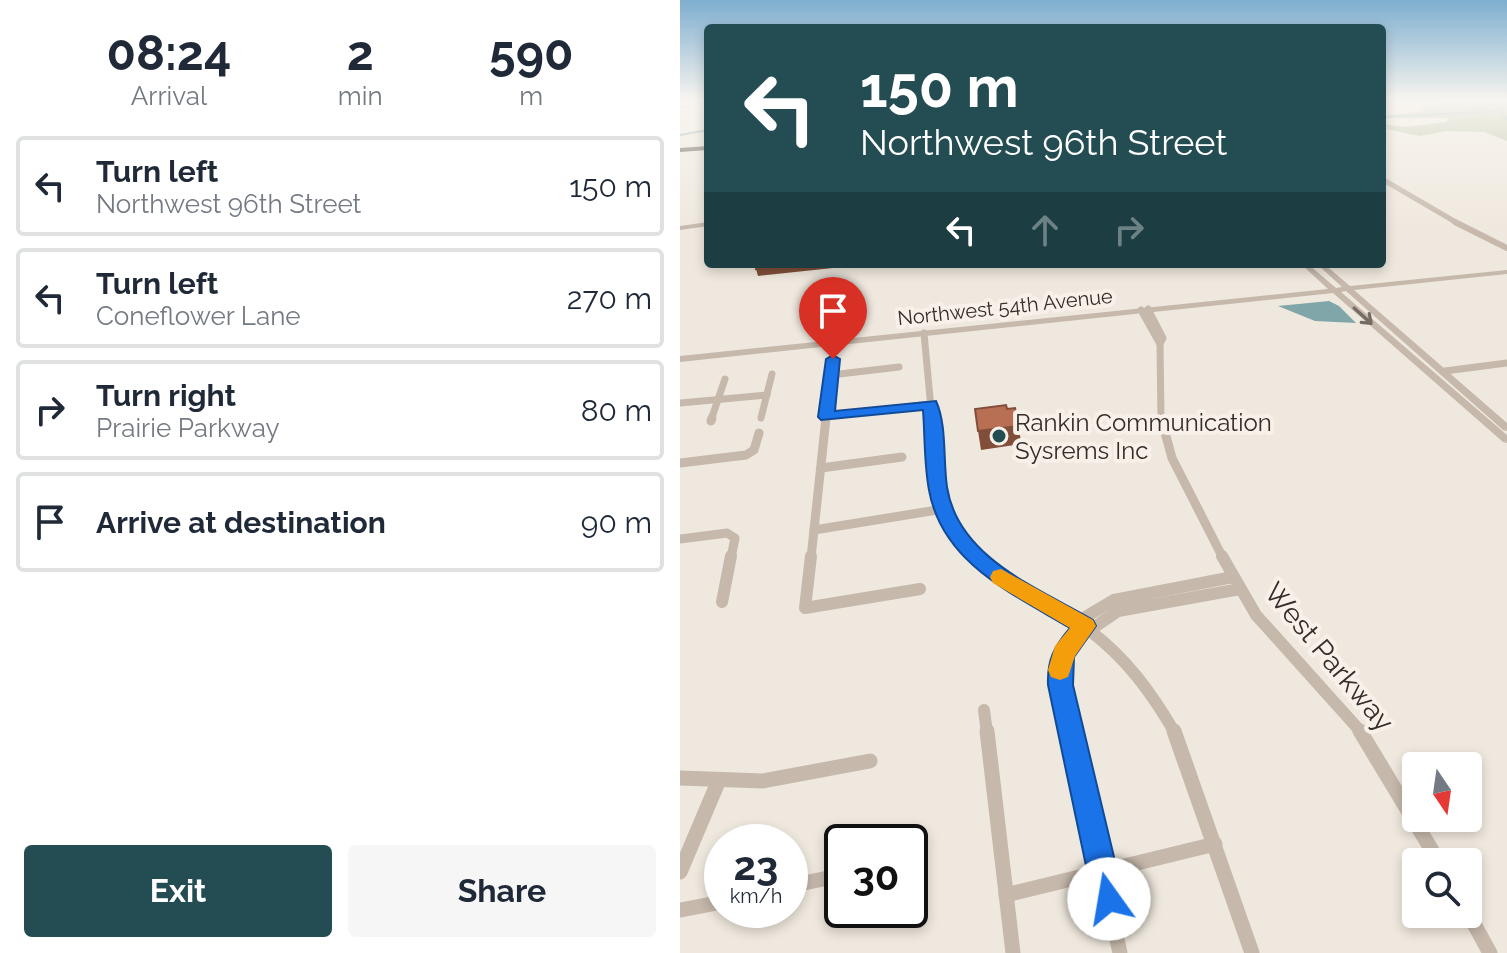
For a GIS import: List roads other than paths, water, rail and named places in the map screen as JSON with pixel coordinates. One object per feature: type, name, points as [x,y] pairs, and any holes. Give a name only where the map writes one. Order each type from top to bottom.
[{"type":"highway","points":[[680,148],[704,146]]},
{"type":"street","points":[[1386,181],[1486,240],[1507,248]]},
{"type":"street","points":[[680,227],[704,224]]},
{"type":"street","points":[[1309,268],[1507,440]]},
{"type":"street","points":[[1324,268],[1507,428]]},
{"type":"street","name":"Northwest 54th Avenue","points":[[680,359],[1507,272]]},
{"type":"street","name":"West Parkway","points":[[1144,310],[1154,338],[1160,344],[1159,411],[1165,437],[1172,458],[1233,577],[1256,615],[1358,727],[1431,848]]},
{"type":"street","points":[[924,333],[938,490],[943,509],[968,550],[997,575],[1084,626],[1129,664],[1162,710],[1188,766],[1252,953]]},
{"type":"street","points":[[833,359],[805,608],[920,589]]},
{"type":"street","points":[[1445,371],[1507,363]]},
{"type":"street","points":[[831,375],[899,367]]},
{"type":"street","points":[[761,418],[772,374]]},
{"type":"street","points":[[711,421],[725,379]]},
{"type":"street","points":[[680,403],[767,395]]},
{"type":"street","points":[[827,417],[930,404]]},
{"type":"street","points":[[680,463],[746,455],[755,447],[759,433]]},
{"type":"street","points":[[821,468],[902,457]]},
{"type":"street","points":[[814,530],[943,509]]},
{"type":"street","points":[[680,539],[727,533],[735,538],[722,602]]},
{"type":"street","points":[[1120,953],[1060,685],[1060,666],[1064,653],[1084,626],[1114,600],[1233,577]]},
{"type":"street","points":[[1084,626],[1118,611],[1240,589]]},
{"type":"street","points":[[984,710],[1013,953]]},
{"type":"street","points":[[680,778],[763,781],[870,761]]},
{"type":"street","points":[[680,872],[691,852],[708,799],[719,780]]},
{"type":"street","points":[[1006,895],[1215,844]]},
{"type":"street","points":[[680,899],[680,912],[704,906]]},
{"type":"street","points":[[1476,928],[1490,953]]},
{"type":"water","points":[[1329,301],[1339,306],[1356,323],[1315,321],[1278,306]]},
{"type":"place","name":"Rankin Communication Sysrems Inc","points":[[999,436]]}]
